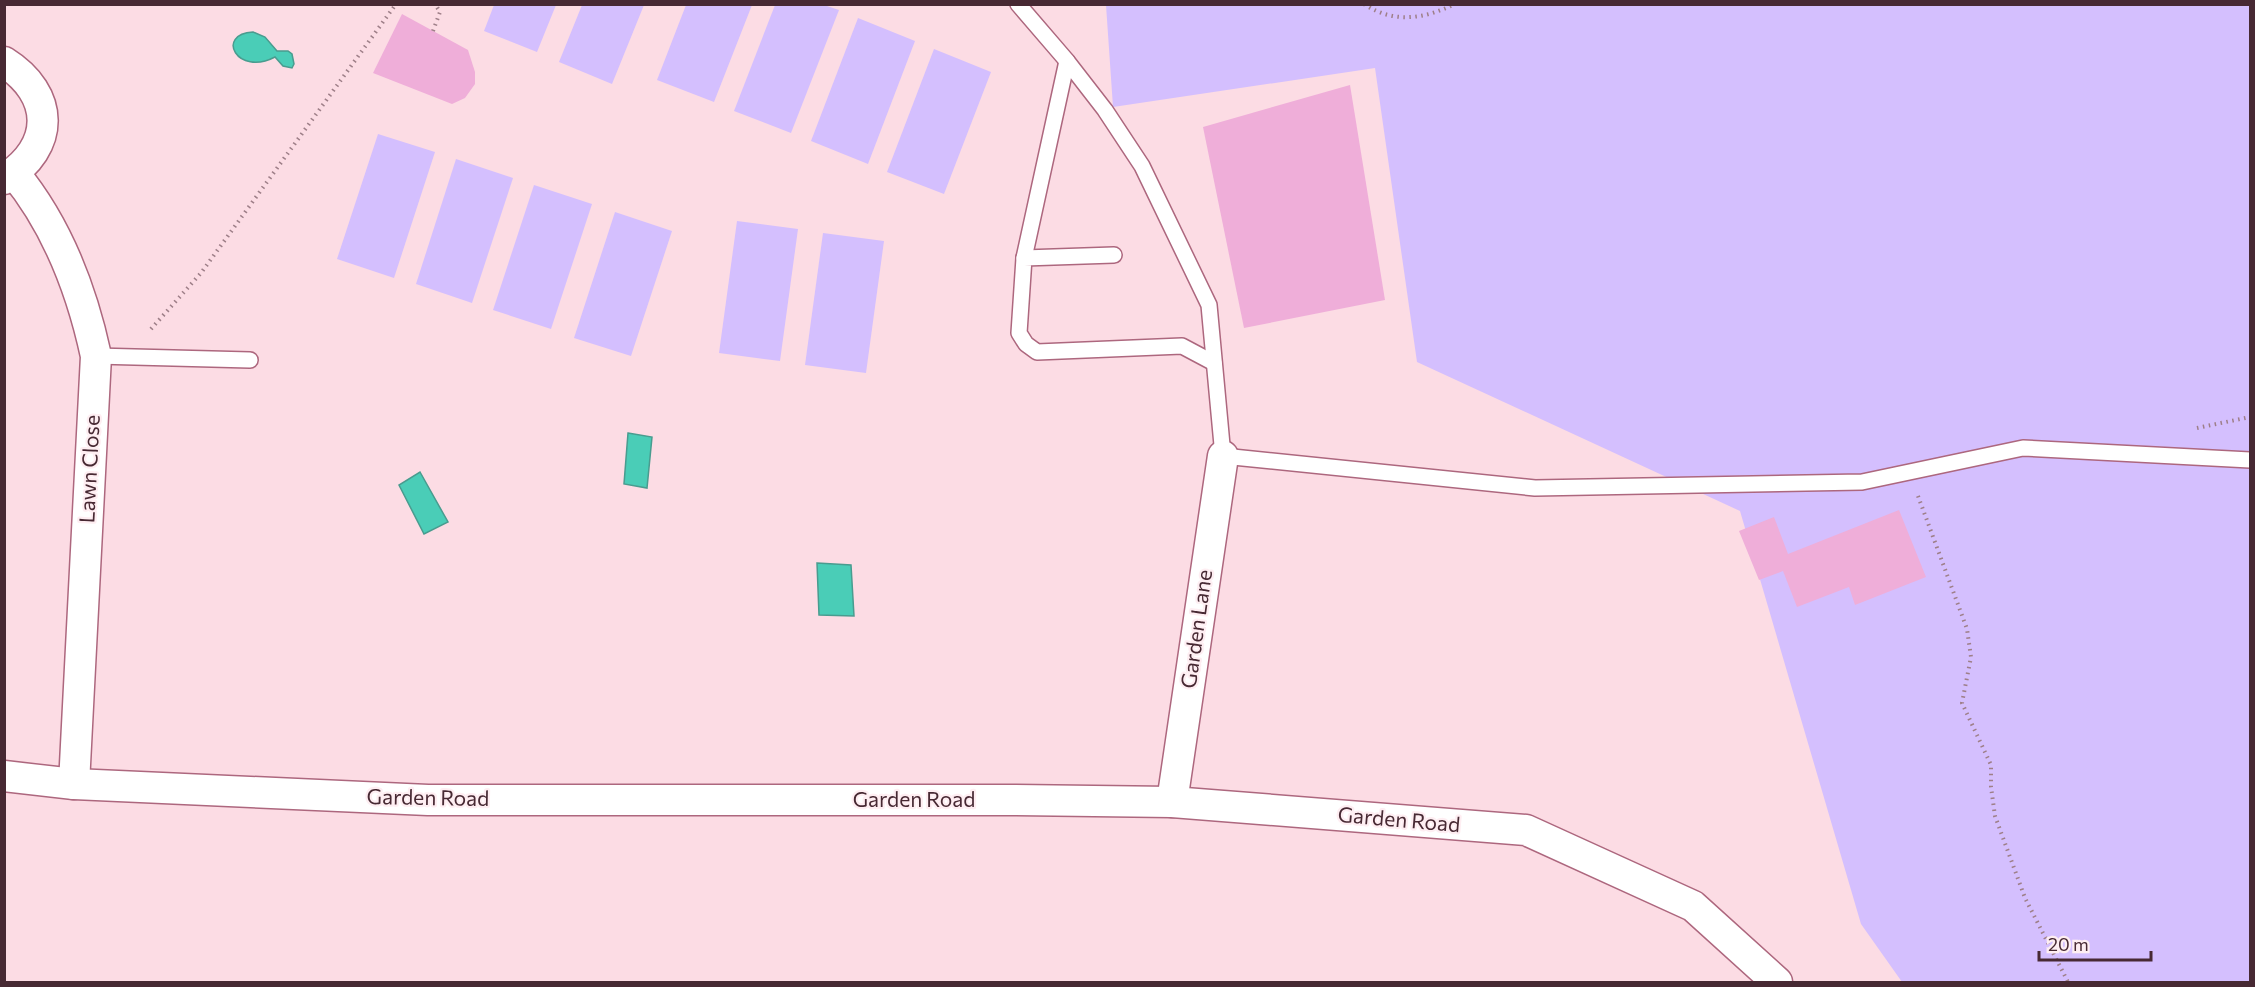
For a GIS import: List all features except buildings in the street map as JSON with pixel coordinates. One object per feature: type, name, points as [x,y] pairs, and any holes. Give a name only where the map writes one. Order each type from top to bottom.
[{"type":"street","name":"Lawn Close","points":[[4,62],[22,74],[36,90],[42,111],[42,132],[34,152],[21,168],[9,176],[34,197],[58,242],[89,322],[96,356],[74,784]]},
{"type":"street","name":"Garden Lane","points":[[1172,802],[1223,456]]},
{"type":"street","name":"Garden Road","points":[[4,776],[74,784],[428,800],[1172,802],[1526,830],[1693,906],[1778,982]]},
{"type":"lane","points":[[1018,4],[1105,110],[1142,166],[1209,305],[1223,456],[1534,488],[1862,482],[2023,448],[2250,460]]},
{"type":"lane","points":[[1067,61],[1024,258],[1019,333],[1026,344],[1037,352],[1182,346],[1214,363]]},
{"type":"lane","points":[[1024,258],[1114,255]]},
{"type":"lane","points":[[96,356],[250,360]]},
{"type":"path","points":[[126,357],[201,273],[396,4]]},
{"type":"path","points":[[434,31],[440,12],[435,4]]},
{"type":"path","points":[[1364,4],[1379,13],[1401,19],[1455,4]]},
{"type":"path","points":[[1908,472],[1932,530],[1967,629],[1971,657],[1962,703],[1991,765],[1995,816],[2025,898],[2068,982]]},
{"type":"shaded area","points":[[494,5],[556,5],[537,52],[484,31]]},
{"type":"shaded area","points":[[582,5],[644,5],[612,84],[559,62]]},
{"type":"shaded area","points":[[686,5],[752,5],[714,102],[657,80]]},
{"type":"shaded area","points":[[775,5],[824,5],[839,10],[791,133],[734,111]]},
{"type":"shaded area","points":[[1106,5],[2250,5],[2250,982],[1902,982],[1861,924],[1740,511],[1417,362],[1375,68],[1113,107]]},
{"type":"shaded area","points":[[858,18],[915,41],[868,164],[811,141]]},
{"type":"shaded area","points":[[253,32],[265,37],[277,51],[288,51],[292,54],[294,64],[292,68],[283,66],[275,57],[262,62],[250,62],[241,58],[233,46],[235,40],[241,34]]},
{"type":"shaded area","points":[[934,49],[991,72],[944,194],[887,172]]},
{"type":"shaded area","points":[[378,134],[435,152],[394,278],[337,259]]},
{"type":"shaded area","points":[[456,159],[513,178],[472,303],[416,284]]},
{"type":"shaded area","points":[[534,185],[592,204],[551,329],[493,310]]},
{"type":"shaded area","points":[[615,212],[672,231],[631,356],[574,338]]},
{"type":"shaded area","points":[[737,221],[798,229],[780,361],[719,353]]},
{"type":"shaded area","points":[[823,233],[884,241],[866,373],[805,365]]},
{"type":"shaded area","points":[[628,433],[652,437],[647,488],[624,484]]},
{"type":"shaded area","points":[[420,472],[448,522],[424,534],[399,485]]},
{"type":"shaded area","points":[[817,563],[851,565],[854,616],[819,615]]}]
